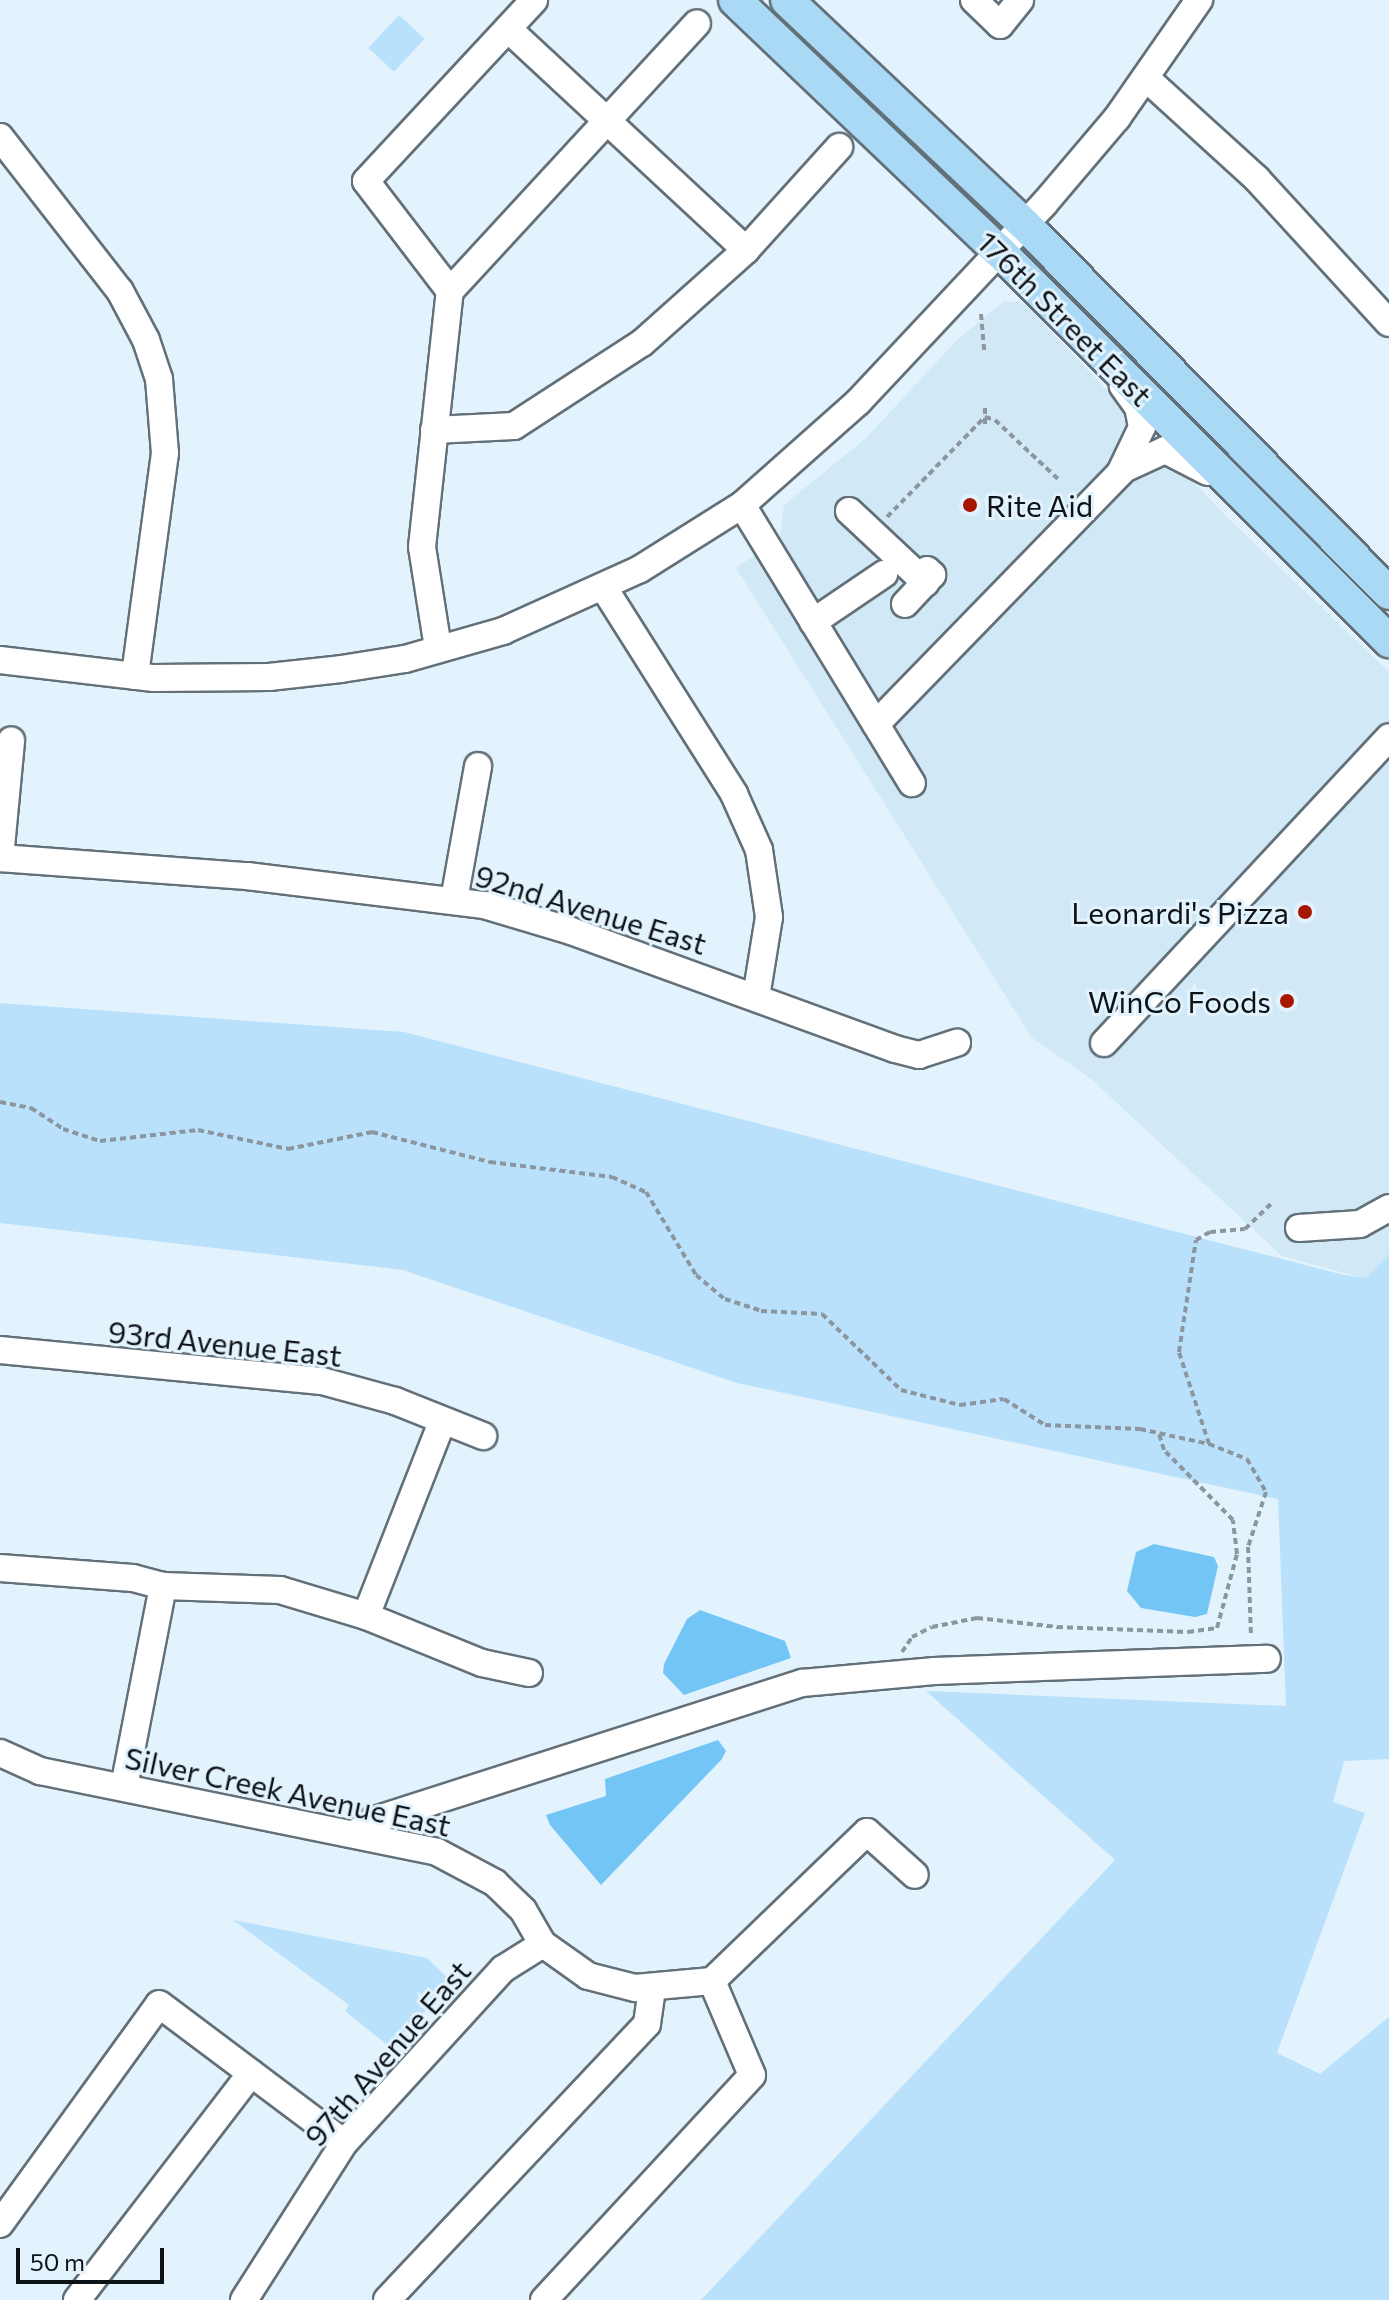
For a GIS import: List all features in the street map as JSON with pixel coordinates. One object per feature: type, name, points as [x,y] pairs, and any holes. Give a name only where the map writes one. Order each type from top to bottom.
[{"type":"main road","name":"176th Street East","points":[[735,0],[999,251],[1389,641]]},
{"type":"main road","name":"176th Street East","points":[[787,0],[1024,224],[1389,593]]},
{"type":"street","points":[[450,291],[366,181],[534,0]]},
{"type":"street","points":[[974,0],[1000,25],[1020,0]]},
{"type":"street","points":[[0,660],[135,676],[269,677],[405,659],[503,631],[604,588],[742,505],[858,402],[1024,224],[1146,78],[1199,0]]},
{"type":"street","points":[[438,648],[422,547],[450,291],[697,23]]},
{"type":"street","points":[[508,29],[746,250]]},
{"type":"street","points":[[1146,78],[1257,179],[1389,323]]},
{"type":"street","points":[[0,137],[120,291],[146,340],[159,379],[165,453],[135,676]]},
{"type":"street","points":[[434,430],[514,426],[642,343],[746,250],[839,147]]},
{"type":"street","points":[[1073,325],[1141,415],[1141,437],[1120,473]]},
{"type":"street","points":[[876,724],[1120,473],[1152,452],[1173,451],[1241,493]]},
{"type":"street","points":[[742,505],[912,783]]},
{"type":"street","points":[[852,508],[879,526],[919,567],[852,508]]},
{"type":"street","points":[[905,604],[919,567]]},
{"type":"street","points":[[813,622],[884,574]]},
{"type":"street","points":[[604,588],[734,794],[759,850],[769,917],[756,997]]},
{"type":"street","points":[[1104,1043],[1389,737]]},
{"type":"street","points":[[0,858],[11,741]]},
{"type":"street","points":[[454,900],[478,766]]},
{"type":"street","name":"92nd Avenue East","points":[[0,858],[247,876],[454,900],[529,917],[919,1055],[957,1043]]},
{"type":"street","points":[[1299,1228],[1360,1224],[1389,1208]]},
{"type":"street","name":"93rd Avenue East","points":[[0,1350],[322,1381],[395,1401],[483,1436]]},
{"type":"street","points":[[366,1616],[442,1422]]},
{"type":"street","points":[[0,1568],[133,1578],[163,1586],[280,1590],[366,1616],[482,1663],[529,1673]]},
{"type":"street","points":[[124,1787],[163,1586]]},
{"type":"street","points":[[355,1834],[372,1821],[802,1683],[883,1676],[1259,1660]]},
{"type":"street","name":"Silver Creek Avenue East","points":[[0,1753],[40,1771],[437,1852],[471,1867],[523,1910],[543,1944],[588,1976],[652,1987],[712,1981]]},
{"type":"street","points":[[544,2300],[752,2075],[712,1981],[867,1832],[915,1875]]},
{"type":"street","name":"97th Avenue East","points":[[244,2300],[344,2143],[483,1990],[543,1944]]},
{"type":"street","points":[[390,2299],[647,2024],[652,1987]]},
{"type":"street","points":[[0,2224],[159,2004],[344,2143]]},
{"type":"street","points":[[77,2300],[251,2073]]},
{"type":"path","points":[[981,314],[984,352]]},
{"type":"path","points":[[985,406],[985,424]]},
{"type":"path","points":[[985,417],[995,420],[1058,479]]},
{"type":"path","points":[[879,526],[985,417]]},
{"type":"path","points":[[0,1102],[31,1108],[63,1129],[100,1141],[198,1130],[288,1149],[372,1132],[490,1162],[612,1177],[646,1192],[696,1275],[725,1299],[761,1311],[822,1314],[901,1390],[960,1405],[1004,1399],[1045,1425],[1159,1433],[1209,1444],[1247,1459],[1266,1492],[1248,1547],[1259,1660]]},
{"type":"path","points":[[1209,1444],[1179,1352],[1196,1240],[1210,1232],[1245,1229],[1272,1203]]},
{"type":"path","points":[[883,1676],[912,1637],[953,1620],[1188,1632],[1217,1628],[1237,1554],[1233,1520],[1164,1450],[1159,1433]]},
{"type":"shaded area","points":[[399,15],[425,39],[394,72],[368,48]]},
{"type":"shaded area","points":[[1004,301],[1023,303],[1033,312],[1227,517],[1389,672],[1389,1254],[1366,1279],[1282,1256],[1091,1079],[1032,1038],[736,568],[780,538],[784,505],[866,438],[956,341]]},
{"type":"shaded area","points":[[0,1003],[404,1032],[1344,1275],[1366,1278],[1389,1254],[1389,1759],[1344,1761],[1333,1802],[1365,1813],[1277,2053],[1320,2074],[1389,2017],[1389,2300],[701,2300],[1115,1860],[926,1691],[1286,1706],[1278,1499],[737,1383],[403,1270],[0,1223]]},
{"type":"shaded area","points":[[233,1920],[427,1958],[452,1982],[391,2048],[345,2011],[349,2005]]},
{"type":"water","points":[[1154,1544],[1214,1557],[1218,1566],[1207,1614],[1195,1617],[1141,1608],[1127,1591],[1136,1552]]},
{"type":"water","points":[[700,1610],[785,1641],[791,1658],[684,1695],[663,1673],[664,1664],[687,1619]]},
{"type":"water","points":[[718,1740],[726,1751],[722,1759],[601,1885],[550,1825],[546,1815],[606,1796],[605,1779]]},
{"type":"place","name":"Rite Aid","points":[[970,505]]},
{"type":"place","name":"Leonardi's Pizza","points":[[1305,912]]},
{"type":"place","name":"WinCo Foods","points":[[1287,1001]]}]
